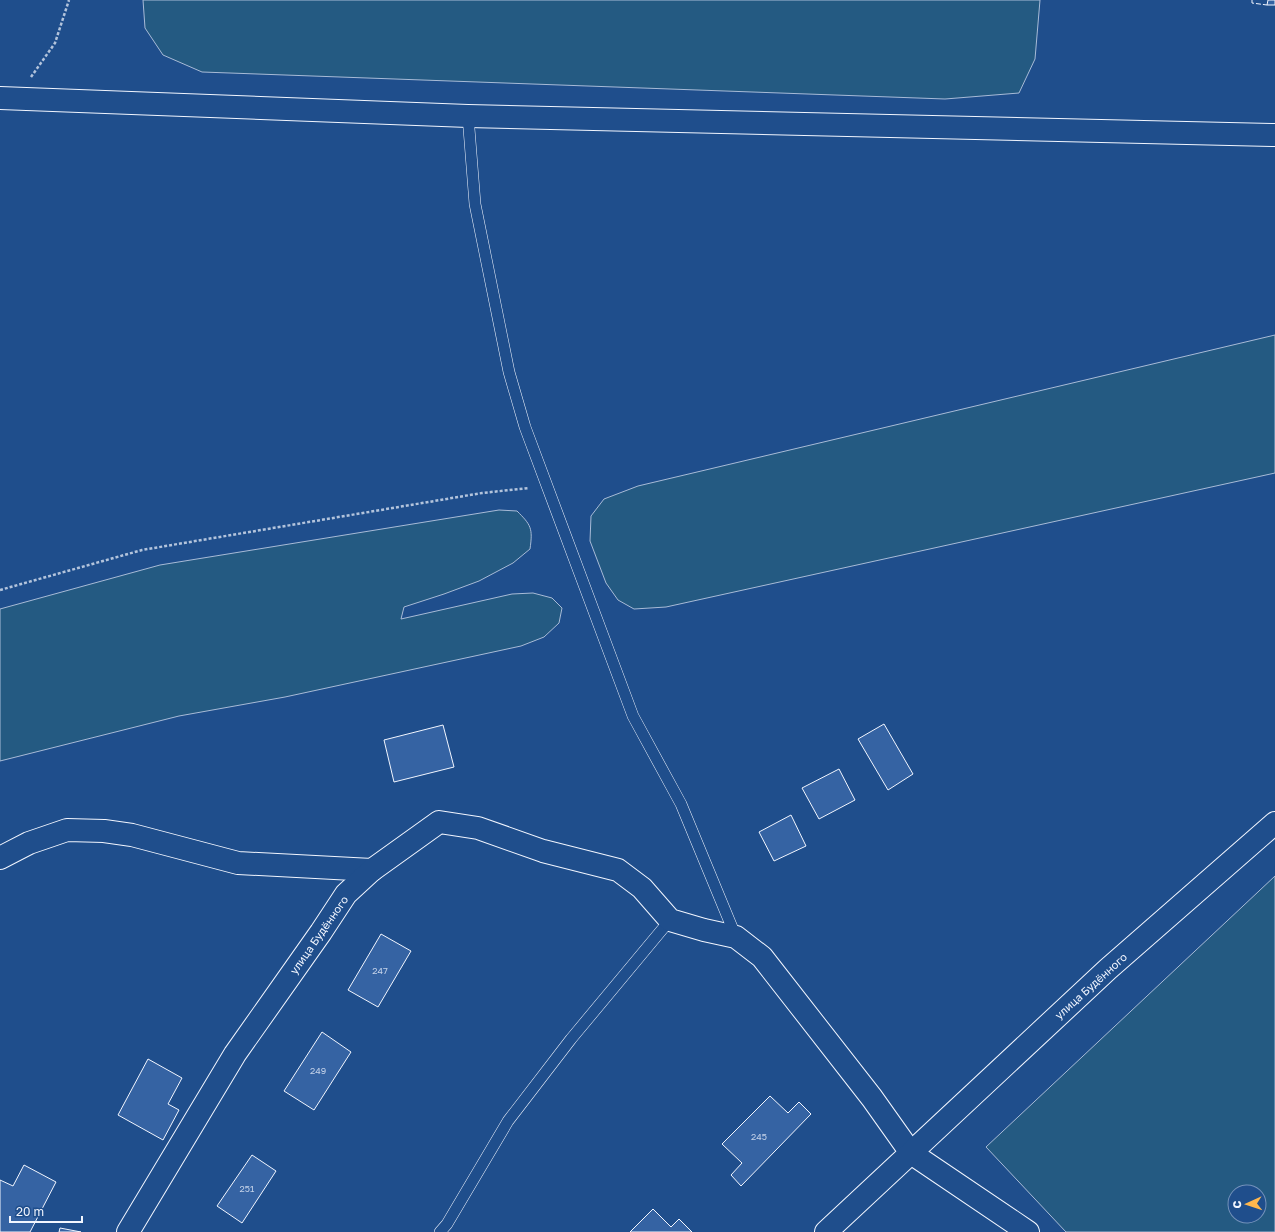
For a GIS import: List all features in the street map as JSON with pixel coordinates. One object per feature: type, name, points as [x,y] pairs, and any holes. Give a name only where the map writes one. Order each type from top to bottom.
[{"type":"street","points":[[8,98],[468,116],[1275,135]]},
{"type":"street","name":"улица Будённого","points":[[128,1232],[235,1054],[346,894],[372,870],[439,822],[478,828],[543,851],[618,870],[642,888],[670,920]]},
{"type":"street","name":"улица Будённого","points":[[826,1232],[1108,969],[1275,823]]},
{"type":"street","points":[[0,858],[29,843],[67,830],[104,831],[132,836],[238,863],[372,870]]},
{"type":"street","points":[[670,920],[704,930],[736,937],[762,957],[872,1098],[911,1153],[1028,1232]]},
{"type":"lane","points":[[468,116],[475,204],[510,372],[525,427],[634,716],[681,804],[736,937]]},
{"type":"lane","points":[[440,1232],[447,1224],[508,1121],[571,1039],[670,920]]},
{"type":"path","points":[[8,98],[56,43],[69,0]]},
{"type":"path","points":[[0,590],[142,550],[482,493],[547,486]]},
{"type":"shaded area","points":[[143,0],[1040,0],[1035,59],[1019,93],[945,99],[202,72],[163,55],[145,28]]},
{"type":"shaded area","points":[[1275,335],[1275,473],[666,607],[634,609],[618,600],[606,583],[590,541],[591,516],[604,499],[638,486]]},
{"type":"shaded area","points":[[499,510],[517,511],[525,520],[531,531],[530,549],[513,563],[479,581],[404,607],[401,619],[512,594],[533,593],[552,598],[562,608],[559,623],[544,637],[521,646],[285,697],[179,716],[0,761],[0,609],[160,565]]},
{"type":"shaded area","points":[[1275,876],[1275,1232],[1066,1232],[986,1147]]},
{"type":"building","points":[[1268,0],[1275,0],[1275,5],[1267,5]]},
{"type":"building","points":[[884,724],[913,774],[888,790],[858,739]]},
{"type":"building","points":[[443,725],[454,767],[394,782],[384,740]]},
{"type":"building","points":[[839,769],[855,800],[819,819],[802,788]]},
{"type":"building","points":[[791,815],[806,846],[774,861],[759,832]]},
{"type":"building","points":[[381,934],[411,951],[378,1007],[348,990]]},
{"type":"building","points":[[322,1032],[351,1052],[314,1110],[284,1091]]},
{"type":"building","points":[[148,1059],[182,1078],[168,1104],[179,1110],[163,1140],[118,1115]]},
{"type":"building","points":[[770,1096],[788,1113],[799,1102],[811,1114],[741,1186],[731,1175],[742,1163],[722,1144]]},
{"type":"building","points":[[252,1155],[276,1171],[242,1223],[217,1206]]},
{"type":"building","points":[[24,1165],[56,1182],[30,1232],[0,1232],[0,1180],[13,1186]]},
{"type":"building","points":[[653,1209],[671,1227],[679,1219],[692,1232],[630,1232]]},
{"type":"building","points":[[60,1228],[81,1232],[59,1232]]},
{"type":"fence","points":[[1252,0],[1252,3],[1267,5]]}]
